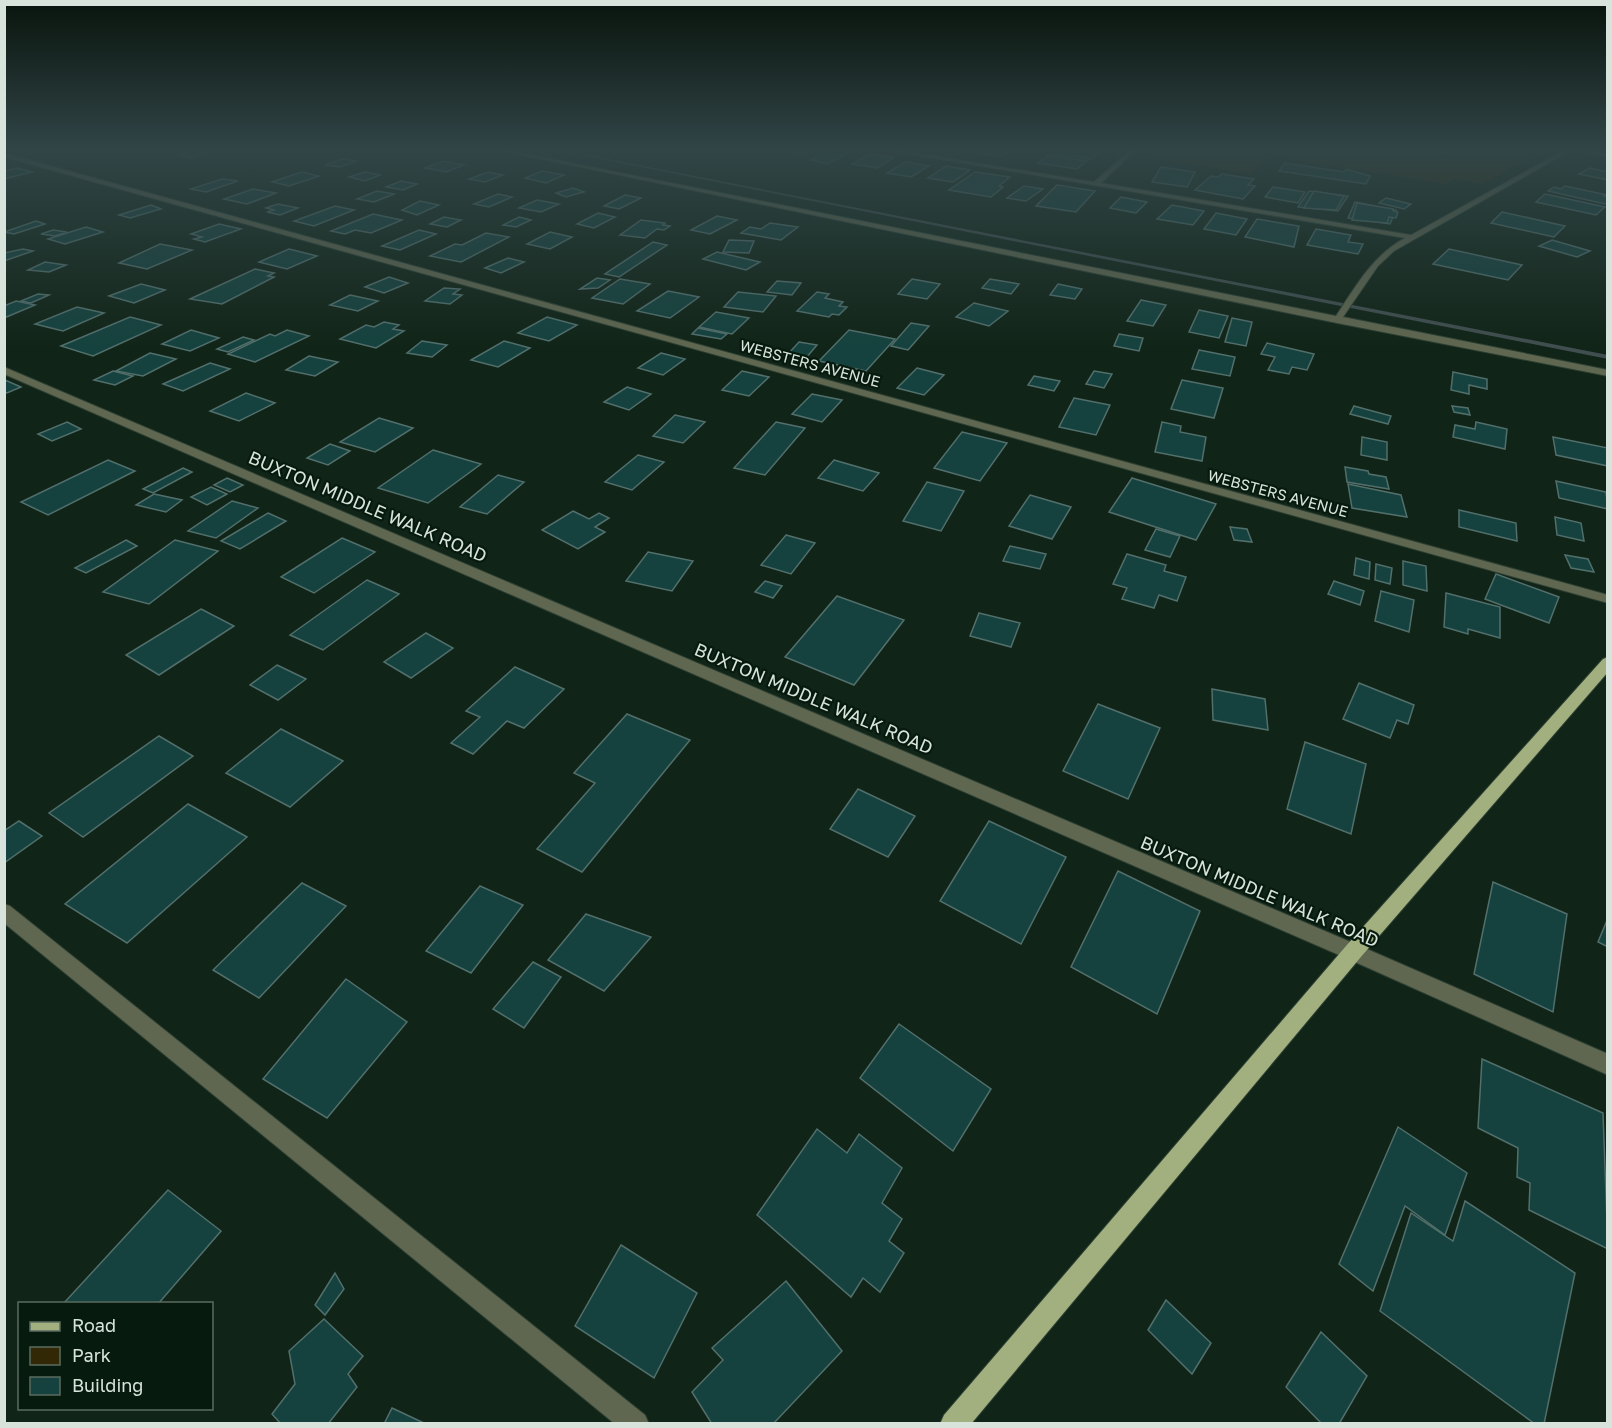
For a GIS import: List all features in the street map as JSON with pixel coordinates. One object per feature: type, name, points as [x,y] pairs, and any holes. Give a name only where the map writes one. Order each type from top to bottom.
[{"type":"main road","points":[[953,1424],[1353,952],[1608,662]]},
{"type":"street","name":"WEBSTERS AVENUE","points":[[223,216],[1608,600]]},
{"type":"street","points":[[832,216],[1608,373]]},
{"type":"street","points":[[1283,216],[1410,237]]},
{"type":"street","points":[[1338,317],[1375,264],[1410,237],[1449,216]]},
{"type":"street","name":"BUXTON MIDDLE WALK ROAD","points":[[4,370],[1353,952],[1608,1065]]},
{"type":"street","points":[[4,912],[636,1424]]},
{"type":"building","points":[[309,216],[340,216],[314,226],[294,221]]},
{"type":"building","points":[[369,216],[402,220],[371,233],[355,230],[345,234],[331,231]]},
{"type":"building","points":[[593,216],[615,217],[594,228],[577,224]]},
{"type":"building","points":[[717,216],[737,220],[710,234],[691,230]]},
{"type":"building","points":[[1161,216],[1200,216],[1193,225],[1157,219]]},
{"type":"building","points":[[1214,216],[1247,219],[1236,235],[1204,229]]},
{"type":"building","points":[[1349,216],[1394,216],[1390,224],[1348,218]]},
{"type":"building","points":[[1353,216],[1397,216],[1396,218],[1389,217],[1387,223],[1352,220]]},
{"type":"building","points":[[1498,216],[1518,216],[1565,226],[1554,237],[1491,223]]},
{"type":"building","points":[[444,217],[461,220],[447,227],[430,224]]},
{"type":"building","points":[[519,217],[531,220],[516,227],[503,225]]},
{"type":"building","points":[[1257,219],[1299,226],[1294,247],[1245,237]]},
{"type":"building","points":[[641,220],[665,223],[663,225],[670,226],[664,230],[657,229],[645,238],[620,235]]},
{"type":"building","points":[[36,221],[45,224],[14,234],[4,232]]},
{"type":"building","points":[[770,223],[798,227],[781,240],[741,233],[750,227],[761,229]]},
{"type":"building","points":[[219,224],[241,229],[205,242],[194,239],[202,237],[191,234]]},
{"type":"building","points":[[86,227],[103,232],[65,244],[48,239]]},
{"type":"building","points":[[1316,229],[1351,235],[1348,242],[1363,244],[1358,254],[1307,245]]},
{"type":"building","points":[[53,230],[67,232],[55,236],[41,234]]},
{"type":"building","points":[[419,230],[436,234],[400,250],[382,246]]},
{"type":"building","points":[[550,232],[572,237],[550,249],[527,244]]},
{"type":"building","points":[[486,233],[509,237],[461,262],[430,256],[455,244],[462,245]]},
{"type":"building","points":[[729,240],[754,241],[749,253],[723,252]]},
{"type":"building","points":[[1552,240],[1590,251],[1577,257],[1539,246]]},
{"type":"building","points":[[653,242],[667,245],[619,277],[605,274]]},
{"type":"building","points":[[160,244],[192,250],[147,269],[119,263]]},
{"type":"building","points":[[23,249],[33,251],[4,261],[4,253]]},
{"type":"building","points":[[289,249],[317,256],[287,269],[259,262]]},
{"type":"building","points":[[1449,249],[1522,265],[1508,280],[1433,264]]},
{"type":"building","points":[[717,252],[760,262],[746,270],[703,259]]},
{"type":"building","points":[[508,258],[524,262],[501,273],[485,268]]},
{"type":"building","points":[[45,262],[66,265],[49,272],[28,270]]},
{"type":"building","points":[[255,269],[274,273],[268,276],[274,277],[222,304],[190,299]]},
{"type":"building","points":[[389,277],[408,283],[384,293],[365,287]]},
{"type":"building","points":[[597,278],[610,280],[598,288],[580,289]]},
{"type":"building","points":[[620,279],[650,284],[623,304],[592,298]]},
{"type":"building","points":[[912,279],[940,284],[927,299],[898,294]]},
{"type":"building","points":[[990,279],[1019,284],[1011,294],[982,288]]},
{"type":"building","points":[[777,281],[801,283],[792,295],[767,292]]},
{"type":"building","points":[[141,284],[165,290],[134,303],[109,296]]},
{"type":"building","points":[[1058,284],[1082,289],[1075,299],[1050,295]]},
{"type":"building","points":[[444,288],[460,289],[453,294],[462,295],[450,304],[425,301]]},
{"type":"building","points":[[668,291],[699,297],[670,318],[637,311]]},
{"type":"building","points":[[738,292],[776,296],[763,312],[724,307]]},
{"type":"building","points":[[817,292],[829,294],[825,298],[843,302],[839,306],[847,307],[839,315],[832,314],[829,317],[797,311]]},
{"type":"building","points":[[38,294],[49,295],[31,303],[21,301]]},
{"type":"building","points":[[350,295],[378,301],[358,311],[330,305]]},
{"type":"building","points":[[1141,300],[1166,305],[1153,326],[1127,321]]},
{"type":"building","points":[[16,301],[35,305],[4,318],[4,306]]},
{"type":"building","points":[[974,303],[1008,311],[989,326],[956,317]]},
{"type":"building","points":[[77,307],[104,313],[63,331],[35,324]]},
{"type":"building","points":[[1199,310],[1228,316],[1219,338],[1189,332]]},
{"type":"building","points":[[716,312],[749,318],[732,334],[699,327]]},
{"type":"building","points":[[130,317],[161,325],[93,356],[61,346]]},
{"type":"building","points":[[547,317],[577,325],[549,341],[518,333]]},
{"type":"building","points":[[1232,318],[1252,322],[1246,346],[1225,342]]},
{"type":"building","points":[[384,322],[399,325],[393,329],[404,331],[376,348],[340,339],[366,325],[374,327]]},
{"type":"building","points":[[911,323],[929,326],[908,350],[891,346]]},
{"type":"building","points":[[698,328],[727,334],[721,339],[692,334]]},
{"type":"building","points":[[191,330],[219,338],[190,351],[162,344]]},
{"type":"building","points":[[287,330],[309,336],[255,362],[228,354],[270,334],[275,336]]},
{"type":"building","points":[[849,330],[895,339],[866,371],[819,361]]},
{"type":"building","points":[[1119,334],[1143,338],[1139,351],[1114,346]]},
{"type":"building","points":[[243,337],[254,340],[228,352],[217,349]]},
{"type":"building","points":[[422,341],[447,345],[432,357],[407,353]]},
{"type":"building","points":[[504,341],[530,348],[498,367],[471,360]]},
{"type":"building","points":[[799,342],[817,345],[806,358],[788,354]]},
{"type":"building","points":[[1267,343],[1314,354],[1307,370],[1292,367],[1289,374],[1268,370],[1275,357],[1261,354]]},
{"type":"building","points":[[1199,350],[1235,357],[1230,376],[1192,369]]},
{"type":"building","points":[[150,353],[176,359],[143,376],[116,371]]},
{"type":"building","points":[[661,353],[685,359],[663,375],[638,368]]},
{"type":"building","points":[[309,356],[338,362],[315,376],[286,370]]},
{"type":"building","points":[[210,363],[230,369],[183,391],[163,384]]},
{"type":"building","points":[[917,368],[944,375],[924,395],[897,388]]},
{"type":"building","points":[[113,371],[133,376],[115,385],[94,380]]},
{"type":"building","points":[[742,371],[769,377],[749,396],[722,390]]},
{"type":"building","points":[[1094,371],[1112,374],[1104,388],[1086,384]]},
{"type":"building","points":[[1453,372],[1487,379],[1487,389],[1469,385],[1469,394],[1451,390]]},
{"type":"building","points":[[1034,376],[1060,381],[1054,391],[1028,385]]},
{"type":"building","points":[[4,380],[21,387],[7,393],[4,392]]},
{"type":"building","points":[[1182,380],[1223,388],[1214,418],[1171,409]]},
{"type":"building","points":[[627,387],[651,394],[629,410],[604,402]]},
{"type":"building","points":[[246,393],[275,403],[239,421],[210,411]]},
{"type":"building","points":[[812,394],[842,400],[822,422],[792,414]]},
{"type":"building","points":[[1074,398],[1110,405],[1096,435],[1059,427]]},
{"type":"building","points":[[1354,406],[1391,416],[1388,424],[1350,414]]},
{"type":"building","points":[[1452,406],[1468,408],[1470,415],[1454,412]]},
{"type":"building","points":[[675,415],[705,422],[683,443],[653,436]]},
{"type":"building","points":[[379,418],[413,428],[375,452],[340,442]]},
{"type":"building","points":[[67,422],[81,429],[52,441],[38,434]]},
{"type":"building","points":[[776,422],[805,428],[765,475],[734,468]]},
{"type":"building","points":[[1162,422],[1181,426],[1180,432],[1206,437],[1202,461],[1155,452]]},
{"type":"building","points":[[1476,422],[1507,429],[1505,449],[1453,437],[1455,425],[1475,429]]},
{"type":"building","points":[[962,432],[1007,443],[980,481],[934,468]]},
{"type":"building","points":[[1362,437],[1387,442],[1387,460],[1361,455]]},
{"type":"building","points":[[1553,437],[1608,448],[1608,466],[1556,455]]},
{"type":"building","points":[[330,444],[350,451],[328,465],[307,458]]},
{"type":"building","points":[[433,450],[481,464],[428,503],[378,488]]},
{"type":"building","points":[[638,455],[664,462],[632,490],[605,482]]},
{"type":"building","points":[[108,460],[135,471],[48,515],[21,502]]},
{"type":"building","points":[[834,460],[879,473],[863,491],[818,478]]},
{"type":"building","points":[[1345,467],[1386,477],[1389,489],[1347,482]]},
{"type":"building","points":[[183,468],[192,472],[153,493],[143,489]]},
{"type":"building","points":[[498,475],[524,482],[487,514],[460,507]]},
{"type":"building","points":[[227,478],[243,485],[230,492],[214,485]]},
{"type":"building","points":[[1132,478],[1216,504],[1196,540],[1109,512]]},
{"type":"building","points":[[1556,481],[1606,492],[1608,509],[1559,498]]},
{"type":"building","points":[[927,482],[964,491],[941,531],[903,521]]},
{"type":"building","points":[[1348,484],[1401,495],[1407,517],[1352,508]]},
{"type":"building","points":[[211,487],[227,494],[207,505],[191,497]]},
{"type":"building","points":[[154,494],[182,500],[166,512],[136,505]]},
{"type":"building","points":[[1030,495],[1071,507],[1052,539],[1009,526]]},
{"type":"building","points":[[232,501],[258,508],[216,538],[188,531]]},
{"type":"building","points":[[1459,510],[1516,523],[1517,541],[1459,527]]},
{"type":"building","points":[[573,511],[589,519],[599,513],[609,518],[595,527],[605,532],[578,549],[542,530]]},
{"type":"building","points":[[268,513],[286,521],[240,549],[221,541]]},
{"type":"building","points":[[1555,517],[1581,523],[1584,541],[1557,535]]},
{"type":"building","points":[[1230,527],[1247,529],[1252,542],[1234,540]]},
{"type":"building","points":[[1156,529],[1180,536],[1170,557],[1145,550]]},
{"type":"building","points":[[786,535],[815,543],[791,574],[761,565]]},
{"type":"building","points":[[342,538],[375,552],[314,593],[281,577]]},
{"type":"building","points":[[126,540],[137,546],[86,573],[75,568]]},
{"type":"building","points":[[175,540],[218,551],[149,604],[103,592]]},
{"type":"building","points":[[1010,546],[1046,554],[1040,569],[1003,561]]},
{"type":"building","points":[[648,552],[693,561],[672,591],[626,581]]},
{"type":"building","points":[[1127,554],[1166,565],[1164,571],[1186,577],[1177,601],[1159,595],[1154,608],[1122,599],[1127,588],[1113,584]]},
{"type":"building","points":[[1565,555],[1588,559],[1594,572],[1571,568]]},
{"type":"building","points":[[1356,558],[1370,562],[1369,579],[1354,575]]},
{"type":"building","points":[[1403,561],[1426,566],[1427,591],[1403,585]]},
{"type":"building","points":[[1376,564],[1392,568],[1390,584],[1375,580]]},
{"type":"building","points":[[1496,574],[1559,597],[1549,623],[1485,599]]},
{"type":"building","points":[[367,580],[399,594],[323,650],[290,635]]},
{"type":"building","points":[[765,581],[782,586],[773,598],[755,592]]},
{"type":"building","points":[[1334,581],[1364,591],[1360,605],[1328,594]]},
{"type":"building","points":[[1381,591],[1414,600],[1409,632],[1375,621]]},
{"type":"building","points":[[1446,593],[1500,607],[1500,638],[1468,629],[1468,634],[1444,627]]},
{"type":"building","points":[[837,596],[904,620],[854,685],[785,657]]},
{"type":"building","points":[[201,609],[234,626],[159,675],[126,655]]},
{"type":"building","points":[[979,613],[1020,623],[1011,647],[970,636]]},
{"type":"building","points":[[426,633],[453,648],[411,678],[384,662]]},
{"type":"building","points":[[277,665],[306,679],[278,700],[250,685]]},
{"type":"building","points":[[515,667],[564,689],[524,728],[507,721],[473,754],[451,743],[480,717],[466,711]]},
{"type":"building","points":[[1359,683],[1414,705],[1408,724],[1397,720],[1390,738],[1343,719]]},
{"type":"building","points":[[1212,689],[1265,699],[1268,730],[1213,720]]},
{"type":"building","points":[[1098,704],[1160,728],[1128,799],[1063,771]]},
{"type":"building","points":[[627,714],[690,740],[582,872],[537,849],[595,783],[574,773]]},
{"type":"building","points":[[281,729],[343,761],[290,807],[226,773]]},
{"type":"building","points":[[159,736],[193,756],[83,837],[49,813]]},
{"type":"building","points":[[1305,742],[1366,764],[1351,834],[1287,809]]},
{"type":"building","points":[[858,789],[915,816],[888,857],[830,829]]},
{"type":"building","points":[[188,804],[247,837],[127,943],[65,904]]},
{"type":"building","points":[[19,821],[42,836],[4,863],[4,831]]},
{"type":"building","points":[[989,821],[1066,857],[1021,944],[940,901]]},
{"type":"building","points":[[1118,871],[1200,911],[1157,1014],[1071,967]]},
{"type":"building","points":[[1493,882],[1567,914],[1553,1012],[1474,974]]},
{"type":"building","points":[[302,883],[346,906],[259,998],[213,970]]},
{"type":"building","points":[[480,886],[523,905],[471,973],[426,951]]},
{"type":"building","points":[[586,914],[651,937],[604,991],[548,960]]},
{"type":"building","points":[[1608,918],[1608,947],[1598,942]]},
{"type":"building","points":[[533,962],[561,977],[524,1028],[493,1009]]},
{"type":"building","points":[[346,979],[407,1022],[327,1118],[263,1079]]},
{"type":"building","points":[[899,1024],[991,1089],[953,1151],[860,1078]]},
{"type":"building","points":[[1482,1059],[1603,1113],[1608,1249],[1529,1210],[1530,1183],[1517,1177],[1518,1148],[1478,1128]]},
{"type":"building","points":[[1398,1127],[1467,1173],[1445,1235],[1405,1206],[1373,1291],[1339,1264]]},
{"type":"building","points":[[817,1129],[847,1153],[859,1134],[902,1168],[882,1203],[902,1219],[889,1241],[904,1253],[880,1292],[863,1278],[851,1297],[757,1215]]},
{"type":"building","points":[[168,1190],[221,1231],[160,1302],[65,1302]]},
{"type":"building","points":[[1465,1201],[1575,1273],[1544,1424],[1535,1424],[1380,1311],[1411,1213],[1453,1241]]},
{"type":"building","points":[[621,1245],[697,1293],[654,1378],[575,1326]]},
{"type":"building","points":[[335,1273],[344,1289],[325,1315],[315,1305]]},
{"type":"building","points":[[786,1281],[842,1351],[773,1424],[712,1424],[692,1392],[723,1360],[712,1348]]},
{"type":"building","points":[[1166,1300],[1211,1343],[1192,1374],[1148,1330]]},
{"type":"building","points":[[324,1319],[363,1356],[348,1374],[357,1387],[328,1424],[281,1424],[272,1414],[295,1384],[289,1351]]},
{"type":"building","points":[[1321,1332],[1367,1376],[1339,1424],[1322,1424],[1286,1387]]},
{"type":"building","points":[[392,1408],[426,1424],[384,1424]]},
{"type":"waterway","points":[[890,216],[1608,357]]}]
